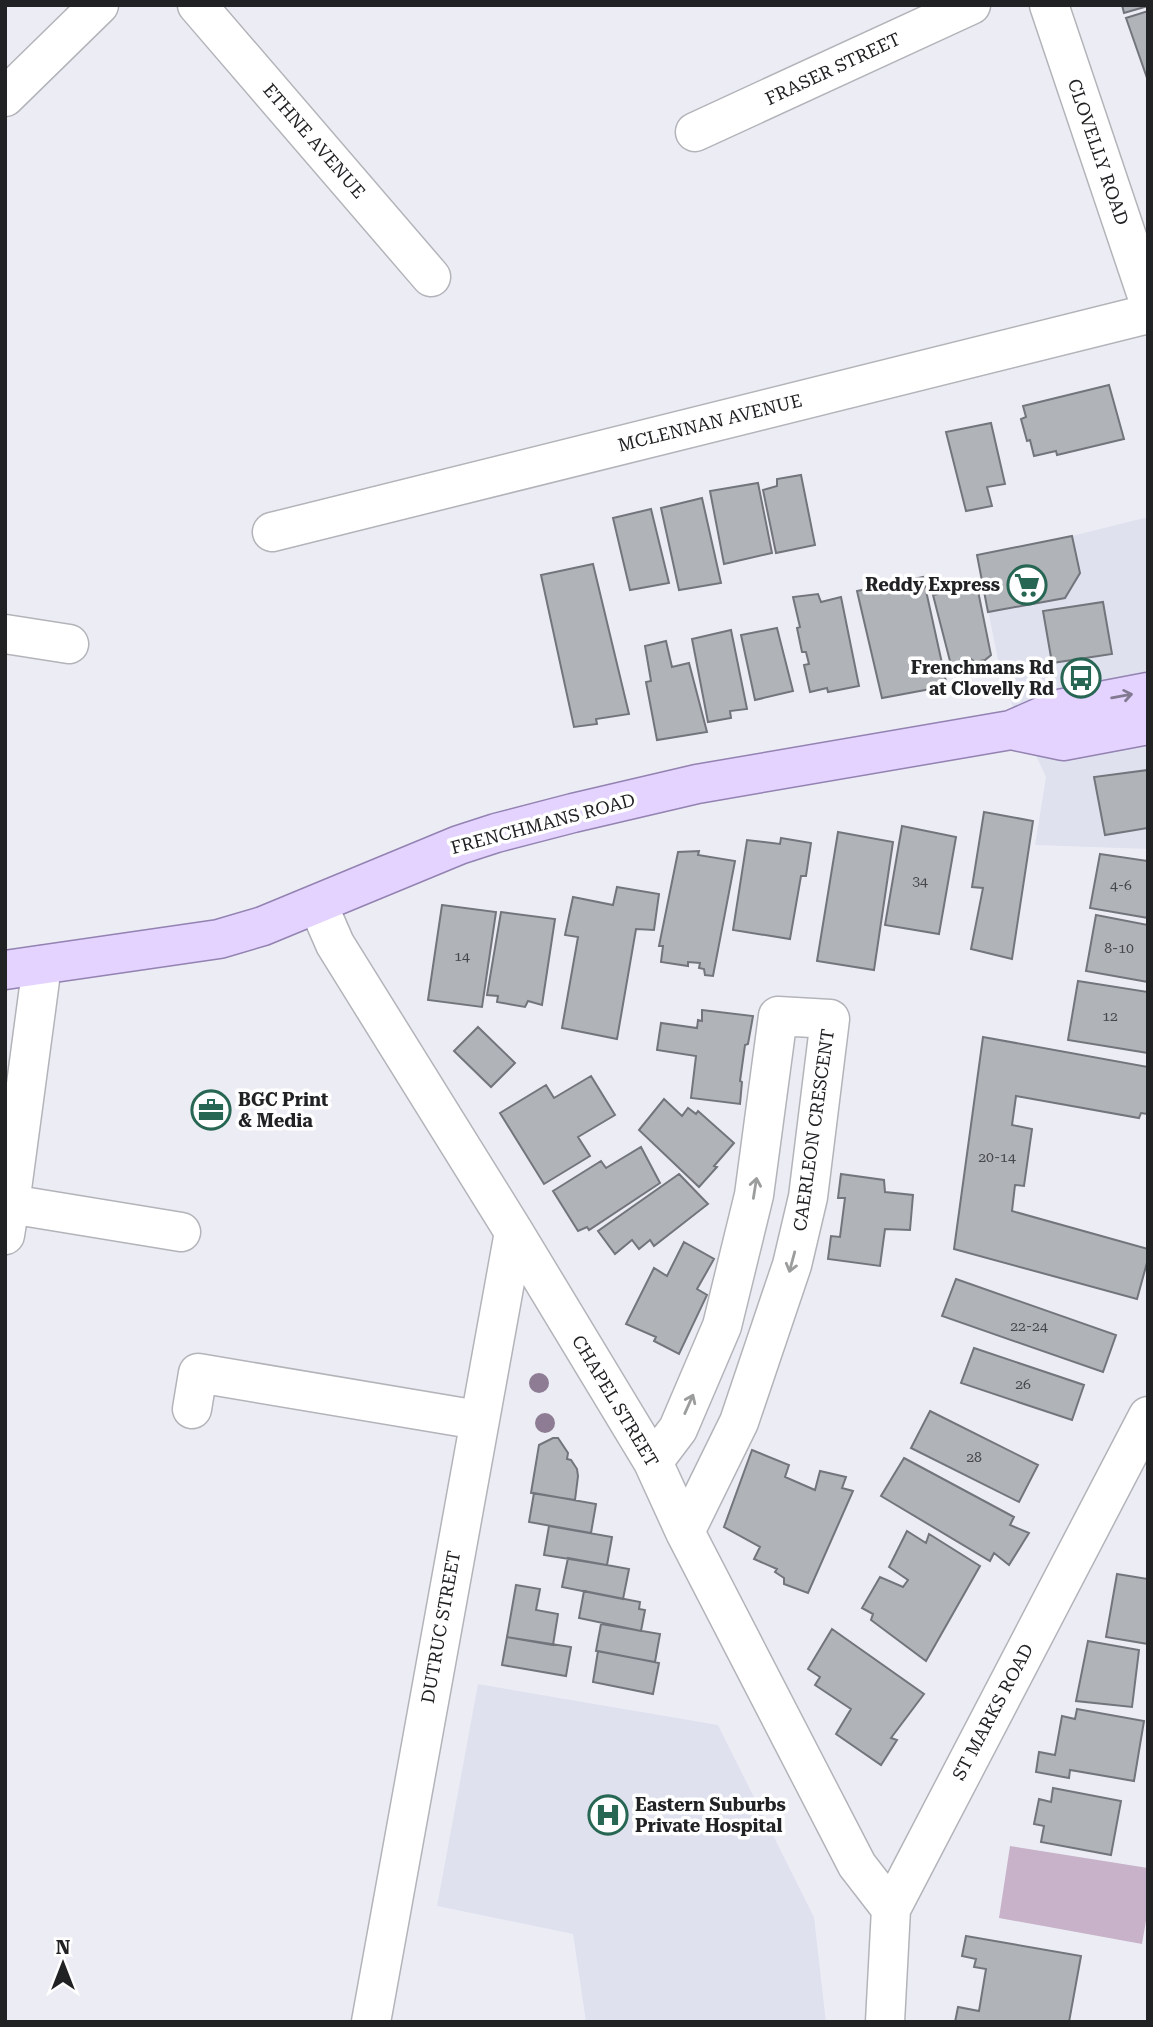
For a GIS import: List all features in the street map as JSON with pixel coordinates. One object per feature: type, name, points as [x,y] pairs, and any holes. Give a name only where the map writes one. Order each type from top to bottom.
[{"type":"main road","name":"FRENCHMANS ROAD","points":[[5,970],[219,939],[318,905],[459,845],[573,813],[698,784],[1011,730],[1059,709],[1148,692]]},
{"type":"main road","name":"FRENCHMANS ROAD","points":[[1011,730],[1063,741],[1148,725]]},
{"type":"street","points":[[5,97],[99,5]]},
{"type":"street","name":"ETHNE AVENUE","points":[[197,5],[431,277]]},
{"type":"street","name":"FRASER STREET","points":[[695,132],[971,5]]},
{"type":"street","name":"CLOVELLY ROAD","points":[[1049,5],[1148,299]]},
{"type":"street","name":"MCLENNAN AVENUE","points":[[272,532],[1148,314]]},
{"type":"street","points":[[5,634],[69,644]]},
{"type":"street","name":"CHAPEL STREET","points":[[318,905],[335,944],[653,1462],[685,1532],[857,1865],[891,1909]]},
{"type":"street","points":[[42,965],[8,1220],[181,1232]]},
{"type":"street","name":"CAERLEON CRESCENT","points":[[653,1462],[678,1429],[722,1326],[754,1195],[778,1016],[830,1018],[808,1197],[792,1265],[739,1422],[685,1532]]},
{"type":"street","name":"DUTRUC STREET","points":[[371,2022],[514,1232]]},
{"type":"street","points":[[192,1409],[198,1373],[478,1420]]},
{"type":"street","name":"ST MARKS ROAD","points":[[885,2022],[891,1909],[1148,1416]]},
{"type":"shaded area","points":[[1148,517],[1148,849],[1035,845],[1046,777],[1003,685],[977,555]]},
{"type":"shaded area","name":"Eastern Suburbs Private Hospital","points":[[478,1684],[718,1725],[814,1917],[826,2022],[586,2022],[573,1934],[437,1906]]},
{"type":"shaded area","points":[[1010,1846],[1148,1868],[1148,1909],[1142,1944],[999,1918]]},
{"type":"building","points":[[1122,5],[1148,5],[1148,6],[1124,13]]},
{"type":"building","points":[[1148,11],[1148,77],[1147,78],[1126,18]]},
{"type":"building","points":[[1109,385],[1124,439],[1057,455],[1056,451],[1034,456],[1021,419],[1026,417],[1023,406]]},
{"type":"building","points":[[991,423],[1005,484],[987,487],[992,506],[966,511],[946,432]]},
{"type":"building","points":[[801,475],[815,545],[776,553],[763,490],[777,486],[777,479]]},
{"type":"building","points":[[758,483],[772,553],[724,564],[710,491]]},
{"type":"building","points":[[702,498],[721,583],[679,590],[661,508]]},
{"type":"building","points":[[651,509],[669,583],[630,590],[613,518]]},
{"type":"building","name":"Reddy Express","points":[[1072,536],[1080,573],[1065,598],[988,612],[977,555]]},
{"type":"building","points":[[593,564],[629,714],[596,719],[597,724],[574,727],[541,575]]},
{"type":"building","points":[[923,577],[947,686],[882,698],[857,591]]},
{"type":"building","points":[[977,586],[991,655],[985,660],[975,662],[971,659],[951,665],[933,595]]},
{"type":"building","points":[[818,594],[821,602],[841,597],[859,686],[828,692],[827,688],[810,692],[804,665],[809,664],[806,652],[802,652],[793,597]]},
{"type":"building","points":[[1103,602],[1112,654],[1052,663],[1043,611]]},
{"type":"building","points":[[777,628],[793,691],[755,700],[741,635]]},
{"type":"building","points":[[731,630],[747,709],[730,711],[731,718],[708,722],[692,639]]},
{"type":"building","points":[[666,641],[672,667],[689,663],[707,732],[657,740],[646,682],[651,681],[645,646]]},
{"type":"building","points":[[1148,770],[1148,828],[1105,835],[1094,777]]},
{"type":"building","points":[[984,812],[1033,821],[1012,959],[971,949],[983,888],[972,887]]},
{"type":"building","points":[[902,826],[956,837],[939,934],[885,925]]},
{"type":"building","points":[[838,832],[893,842],[874,970],[817,961]]},
{"type":"building","points":[[781,838],[811,843],[806,876],[801,876],[790,939],[733,930],[747,840],[780,844]]},
{"type":"building","points":[[699,851],[698,855],[735,861],[713,976],[705,975],[704,969],[699,968],[700,963],[688,962],[688,966],[661,962],[663,946],[659,946],[678,852]]},
{"type":"building","points":[[1100,854],[1148,861],[1148,918],[1090,908]]},
{"type":"building","points":[[617,887],[659,894],[654,930],[636,929],[617,1039],[562,1028],[578,937],[565,935],[573,897],[613,905]]},
{"type":"building","points":[[442,905],[496,912],[482,1007],[428,1000]]},
{"type":"building","points":[[501,912],[555,919],[542,1005],[528,1001],[525,1007],[497,1002],[498,996],[487,995]]},
{"type":"building","points":[[1096,915],[1148,925],[1148,982],[1086,971]]},
{"type":"building","points":[[1078,981],[1148,992],[1148,1053],[1068,1040]]},
{"type":"building","points":[[702,1010],[753,1016],[748,1044],[745,1045],[740,1104],[691,1098],[696,1056],[657,1050],[661,1023],[697,1028],[698,1020],[702,1021]]},
{"type":"building","points":[[478,1027],[515,1063],[491,1087],[454,1051]]},
{"type":"building","points":[[983,1037],[1148,1067],[1148,1114],[1141,1113],[1139,1118],[1016,1096],[1012,1125],[1032,1129],[1024,1186],[1015,1185],[1012,1211],[1148,1249],[1148,1259],[1137,1299],[954,1249]]},
{"type":"building","points":[[591,1076],[615,1115],[578,1137],[590,1156],[544,1184],[500,1113],[546,1085],[554,1098]]},
{"type":"building","points":[[664,1099],[682,1116],[688,1108],[696,1114],[698,1111],[734,1143],[699,1187],[639,1130]]},
{"type":"building","points":[[641,1147],[660,1183],[589,1230],[587,1227],[578,1231],[553,1191],[601,1161],[606,1168]]},
{"type":"building","points":[[679,1174],[708,1204],[654,1246],[650,1240],[639,1249],[632,1240],[615,1254],[598,1231]]},
{"type":"building","points":[[841,1174],[884,1180],[885,1192],[913,1195],[910,1230],[885,1229],[880,1266],[828,1259],[831,1236],[840,1237],[845,1198],[838,1198]]},
{"type":"building","points":[[684,1242],[714,1259],[697,1289],[707,1295],[679,1354],[654,1341],[656,1337],[626,1324],[654,1268],[667,1276]]},
{"type":"building","points":[[956,1279],[1116,1335],[1103,1372],[942,1316]]},
{"type":"building","points":[[974,1348],[1084,1385],[1072,1420],[961,1383]]},
{"type":"building","points":[[930,1411],[1038,1465],[1019,1502],[911,1448]]},
{"type":"building","points":[[558,1438],[568,1453],[567,1459],[571,1460],[577,1469],[575,1500],[531,1493],[539,1445]]},
{"type":"building","points":[[752,1450],[789,1465],[785,1477],[815,1490],[820,1471],[846,1477],[842,1488],[853,1491],[808,1593],[784,1584],[784,1578],[775,1572],[777,1569],[754,1559],[760,1547],[724,1527]]},
{"type":"building","points":[[904,1458],[1014,1517],[1010,1525],[1029,1533],[1009,1565],[994,1553],[990,1561],[881,1496]]},
{"type":"building","points":[[534,1493],[596,1504],[591,1533],[529,1522]]},
{"type":"building","points":[[549,1526],[612,1537],[607,1565],[544,1555]]},
{"type":"building","points":[[907,1531],[926,1543],[929,1534],[980,1566],[926,1661],[871,1620],[873,1614],[862,1608],[880,1577],[903,1587],[908,1580],[889,1567]]},
{"type":"building","points":[[568,1558],[629,1569],[623,1599],[562,1587]]},
{"type":"building","points":[[1117,1574],[1148,1579],[1148,1644],[1106,1637]]},
{"type":"building","points":[[516,1585],[540,1589],[536,1610],[558,1614],[553,1645],[507,1637]]},
{"type":"building","points":[[584,1591],[640,1602],[639,1609],[645,1610],[641,1631],[579,1618]]},
{"type":"building","points":[[601,1624],[660,1634],[655,1662],[596,1651]]},
{"type":"building","points":[[832,1629],[924,1694],[891,1738],[897,1740],[881,1765],[836,1734],[851,1709],[815,1685],[820,1677],[808,1669]]},
{"type":"building","points":[[507,1637],[571,1647],[566,1676],[502,1665]]},
{"type":"building","points":[[1088,1641],[1139,1650],[1132,1707],[1076,1701]]},
{"type":"building","points":[[598,1651],[659,1663],[653,1694],[593,1682]]},
{"type":"building","points":[[1077,1709],[1144,1721],[1134,1781],[1070,1770],[1069,1778],[1036,1772],[1039,1752],[1055,1755],[1062,1716],[1075,1719]]},
{"type":"building","points":[[1053,1788],[1121,1801],[1111,1855],[1041,1842],[1044,1826],[1034,1824],[1039,1799],[1051,1802]]},
{"type":"building","points":[[966,1936],[1081,1956],[1069,2022],[955,2022],[958,2007],[979,2011],[986,1969],[974,1967],[976,1959],[962,1956]]},
{"type":"place","name":"Reddy Express","points":[[1027,585]]},
{"type":"place","name":"Frenchmans Rd at Clovelly Rd","points":[[1081,678]]},
{"type":"place","name":"BGC Print & Media","points":[[211,1110]]},
{"type":"place","name":"Eastern Suburbs Private Hospital","points":[[608,1815]]}]
